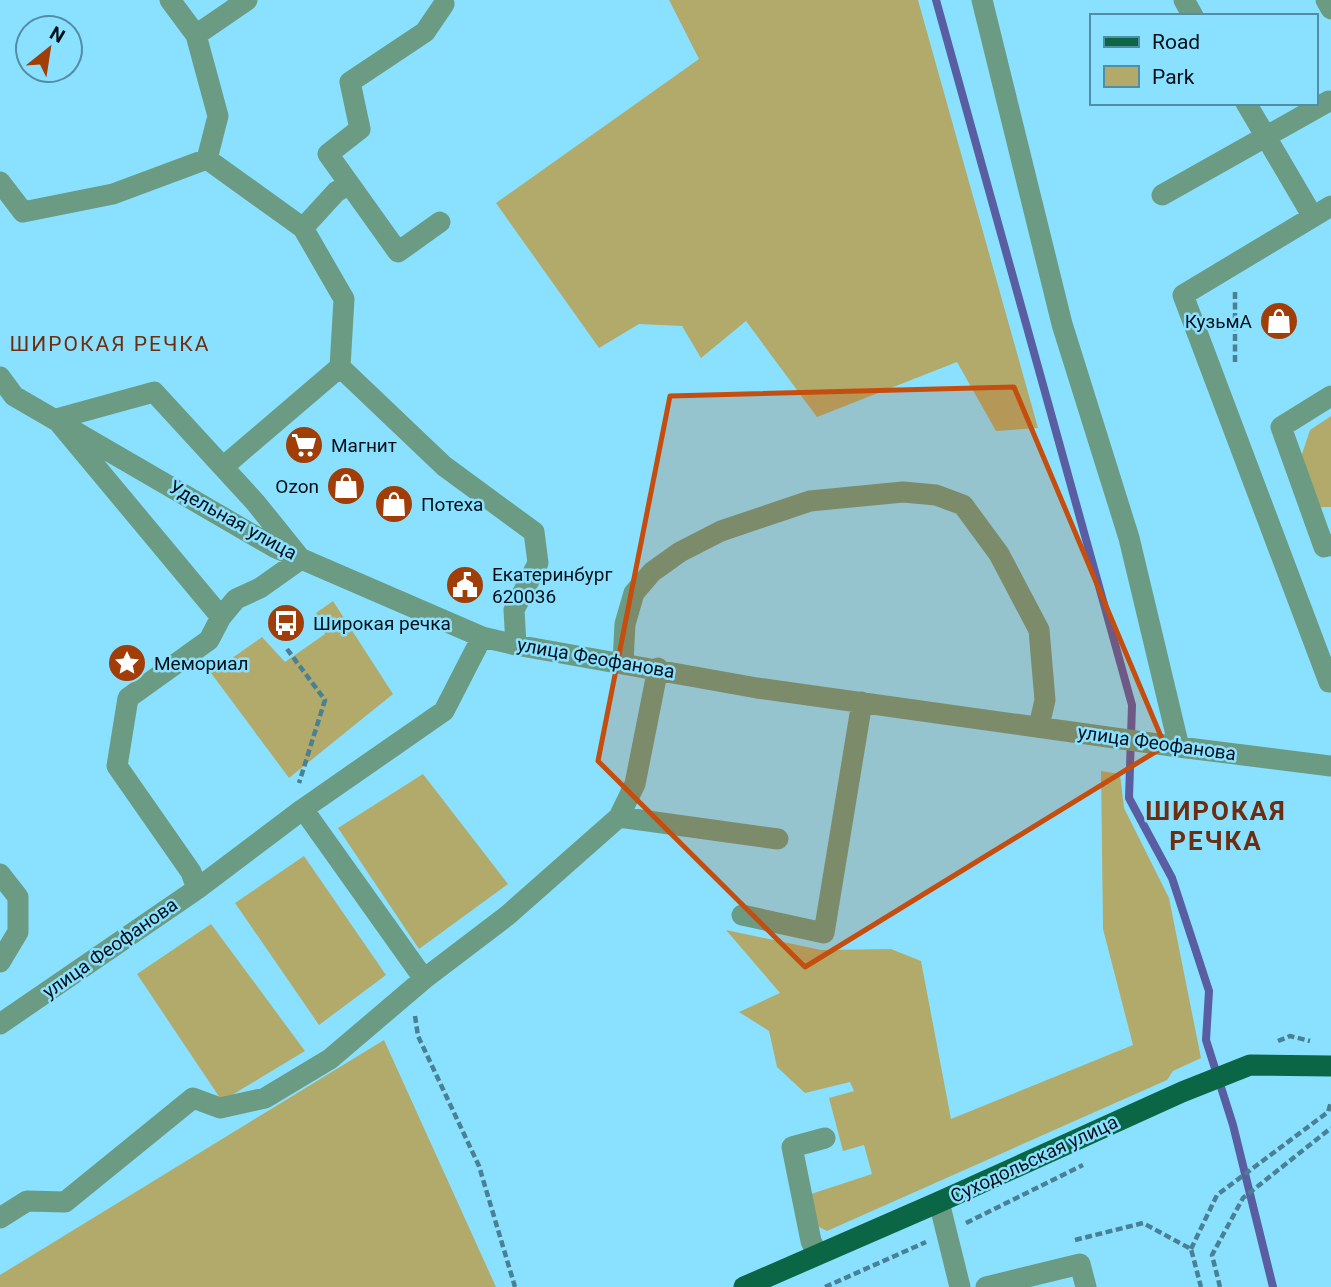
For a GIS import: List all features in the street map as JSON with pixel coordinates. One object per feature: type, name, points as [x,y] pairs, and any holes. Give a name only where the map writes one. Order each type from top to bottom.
[{"type":"main road","name":"Суходольская улица","points":[[744,1287],[1182,1092],[1250,1065],[1331,1066]]},
{"type":"street","points":[[170,0],[196,35],[218,116],[208,159]]},
{"type":"street","points":[[196,35],[247,0]]},
{"type":"street","points":[[982,0],[1062,324],[1129,538],[1179,747]]},
{"type":"street","points":[[1326,0],[1331,9]]},
{"type":"street","points":[[440,222],[398,252],[328,154],[360,128],[350,82],[425,32],[443,4]]},
{"type":"street","points":[[1162,195],[1329,101]]},
{"type":"street","points":[[1247,105],[1266,136],[1322,211],[1183,295],[1331,682]]},
{"type":"street","points":[[0,182],[23,212],[113,194],[208,159]]},
{"type":"street","points":[[208,159],[303,228],[344,299],[340,367],[223,467]]},
{"type":"street","points":[[303,228],[336,192],[349,184]]},
{"type":"street","points":[[340,367],[444,466],[534,532],[538,564],[513,610],[516,645]]},
{"type":"street","name":"Удельная улица","points":[[0,377],[7,401],[56,419],[275,547],[482,637]]},
{"type":"street","points":[[197,889],[191,872],[117,766],[128,698],[209,640],[221,617],[236,599],[260,588],[302,559],[154,392],[56,419],[221,617]]},
{"type":"street","points":[[1331,396],[1281,427],[1324,547],[1331,545]]},
{"type":"street","points":[[623,663],[625,624],[634,593],[652,572],[680,552],[721,531],[810,501],[903,492],[936,495],[964,505],[999,554],[1039,631],[1045,700],[1039,726]]},
{"type":"street","name":"улица Феофанова","points":[[0,1024],[197,889],[303,809],[444,711],[482,637],[757,688],[1331,766]]},
{"type":"street","points":[[0,1218],[27,1201],[65,1202],[193,1098],[219,1108],[265,1098],[330,1059],[418,984],[508,915],[619,817],[635,784],[658,668]]},
{"type":"street","points":[[742,915],[824,933],[862,702]]},
{"type":"street","points":[[303,809],[418,984]]},
{"type":"street","points":[[619,817],[778,839]]},
{"type":"street","points":[[0,874],[18,897],[18,932],[0,962]]},
{"type":"street","points":[[817,1254],[811,1241],[792,1147],[825,1138]]},
{"type":"street","points":[[939,1202],[960,1287]]},
{"type":"street","points":[[986,1287],[1080,1264],[1086,1287]]},
{"type":"path","points":[[1235,287],[1236,370]]},
{"type":"path","points":[[418,984],[418,1036],[479,1166],[515,1287]]},
{"type":"path","points":[[1201,1287],[1191,1249],[1217,1195],[1328,1112],[1331,1102]]},
{"type":"path","points":[[1220,1287],[1212,1255],[1243,1198],[1331,1128]]},
{"type":"path","points":[[825,1287],[947,1232],[1093,1161]]},
{"type":"path","points":[[1080,1264],[1074,1240],[1143,1223],[1191,1249]]},
{"type":"highlighted area","points":[[1014,387],[1165,746],[805,967],[598,761],[670,396]]},
{"type":"green space","points":[[669,0],[918,0],[1038,428],[996,431],[957,362],[817,417],[746,321],[701,358],[682,326],[639,324],[599,348],[496,203],[699,59]]},
{"type":"green space","points":[[1331,416],[1331,507],[1320,507],[1301,457],[1310,430]]},
{"type":"green space","points":[[333,601],[393,694],[289,778],[211,673],[262,637],[285,662],[325,634],[316,613]]},
{"type":"green space","points":[[1101,771],[1120,774],[1124,808],[1169,898],[1201,1058],[1173,1071],[1167,1080],[827,1231],[815,1225],[811,1194],[872,1174],[864,1145],[843,1151],[829,1098],[854,1091],[850,1082],[805,1093],[777,1067],[769,1031],[739,1012],[780,993],[726,930],[821,950],[891,949],[921,961],[951,1119],[1133,1045],[1103,929]]},
{"type":"green space","points":[[423,774],[508,884],[419,949],[338,828]]},
{"type":"green space","points":[[304,856],[386,975],[319,1025],[235,903]]},
{"type":"green space","points":[[211,924],[305,1051],[222,1101],[137,974]]},
{"type":"green space","points":[[384,1040],[496,1287],[0,1287],[0,1275]]},
{"type":"waterway","points":[[936,0],[1132,705],[1129,798],[1172,878],[1209,991],[1206,1040],[1233,1125],[1273,1287]]},
{"type":"place","name":"КузьмА","points":[[1279,321]]},
{"type":"place","name":"Магнит","points":[[304,445]]},
{"type":"place","name":"Ozon","points":[[346,486]]},
{"type":"place","name":"Потеха","points":[[394,504]]},
{"type":"place","name":"Екатеринбург 620036","points":[[465,585]]},
{"type":"place","name":"Широкая речка","points":[[286,623]]},
{"type":"place","name":"Мемориал","points":[[127,663]]},
{"type":"district","name":"ШИРОКАЯ РЕЧКА","points":[[110,344]]},
{"type":"district","name":"ШИРОКАЯ РЕЧКА","points":[[1216,826]]}]
